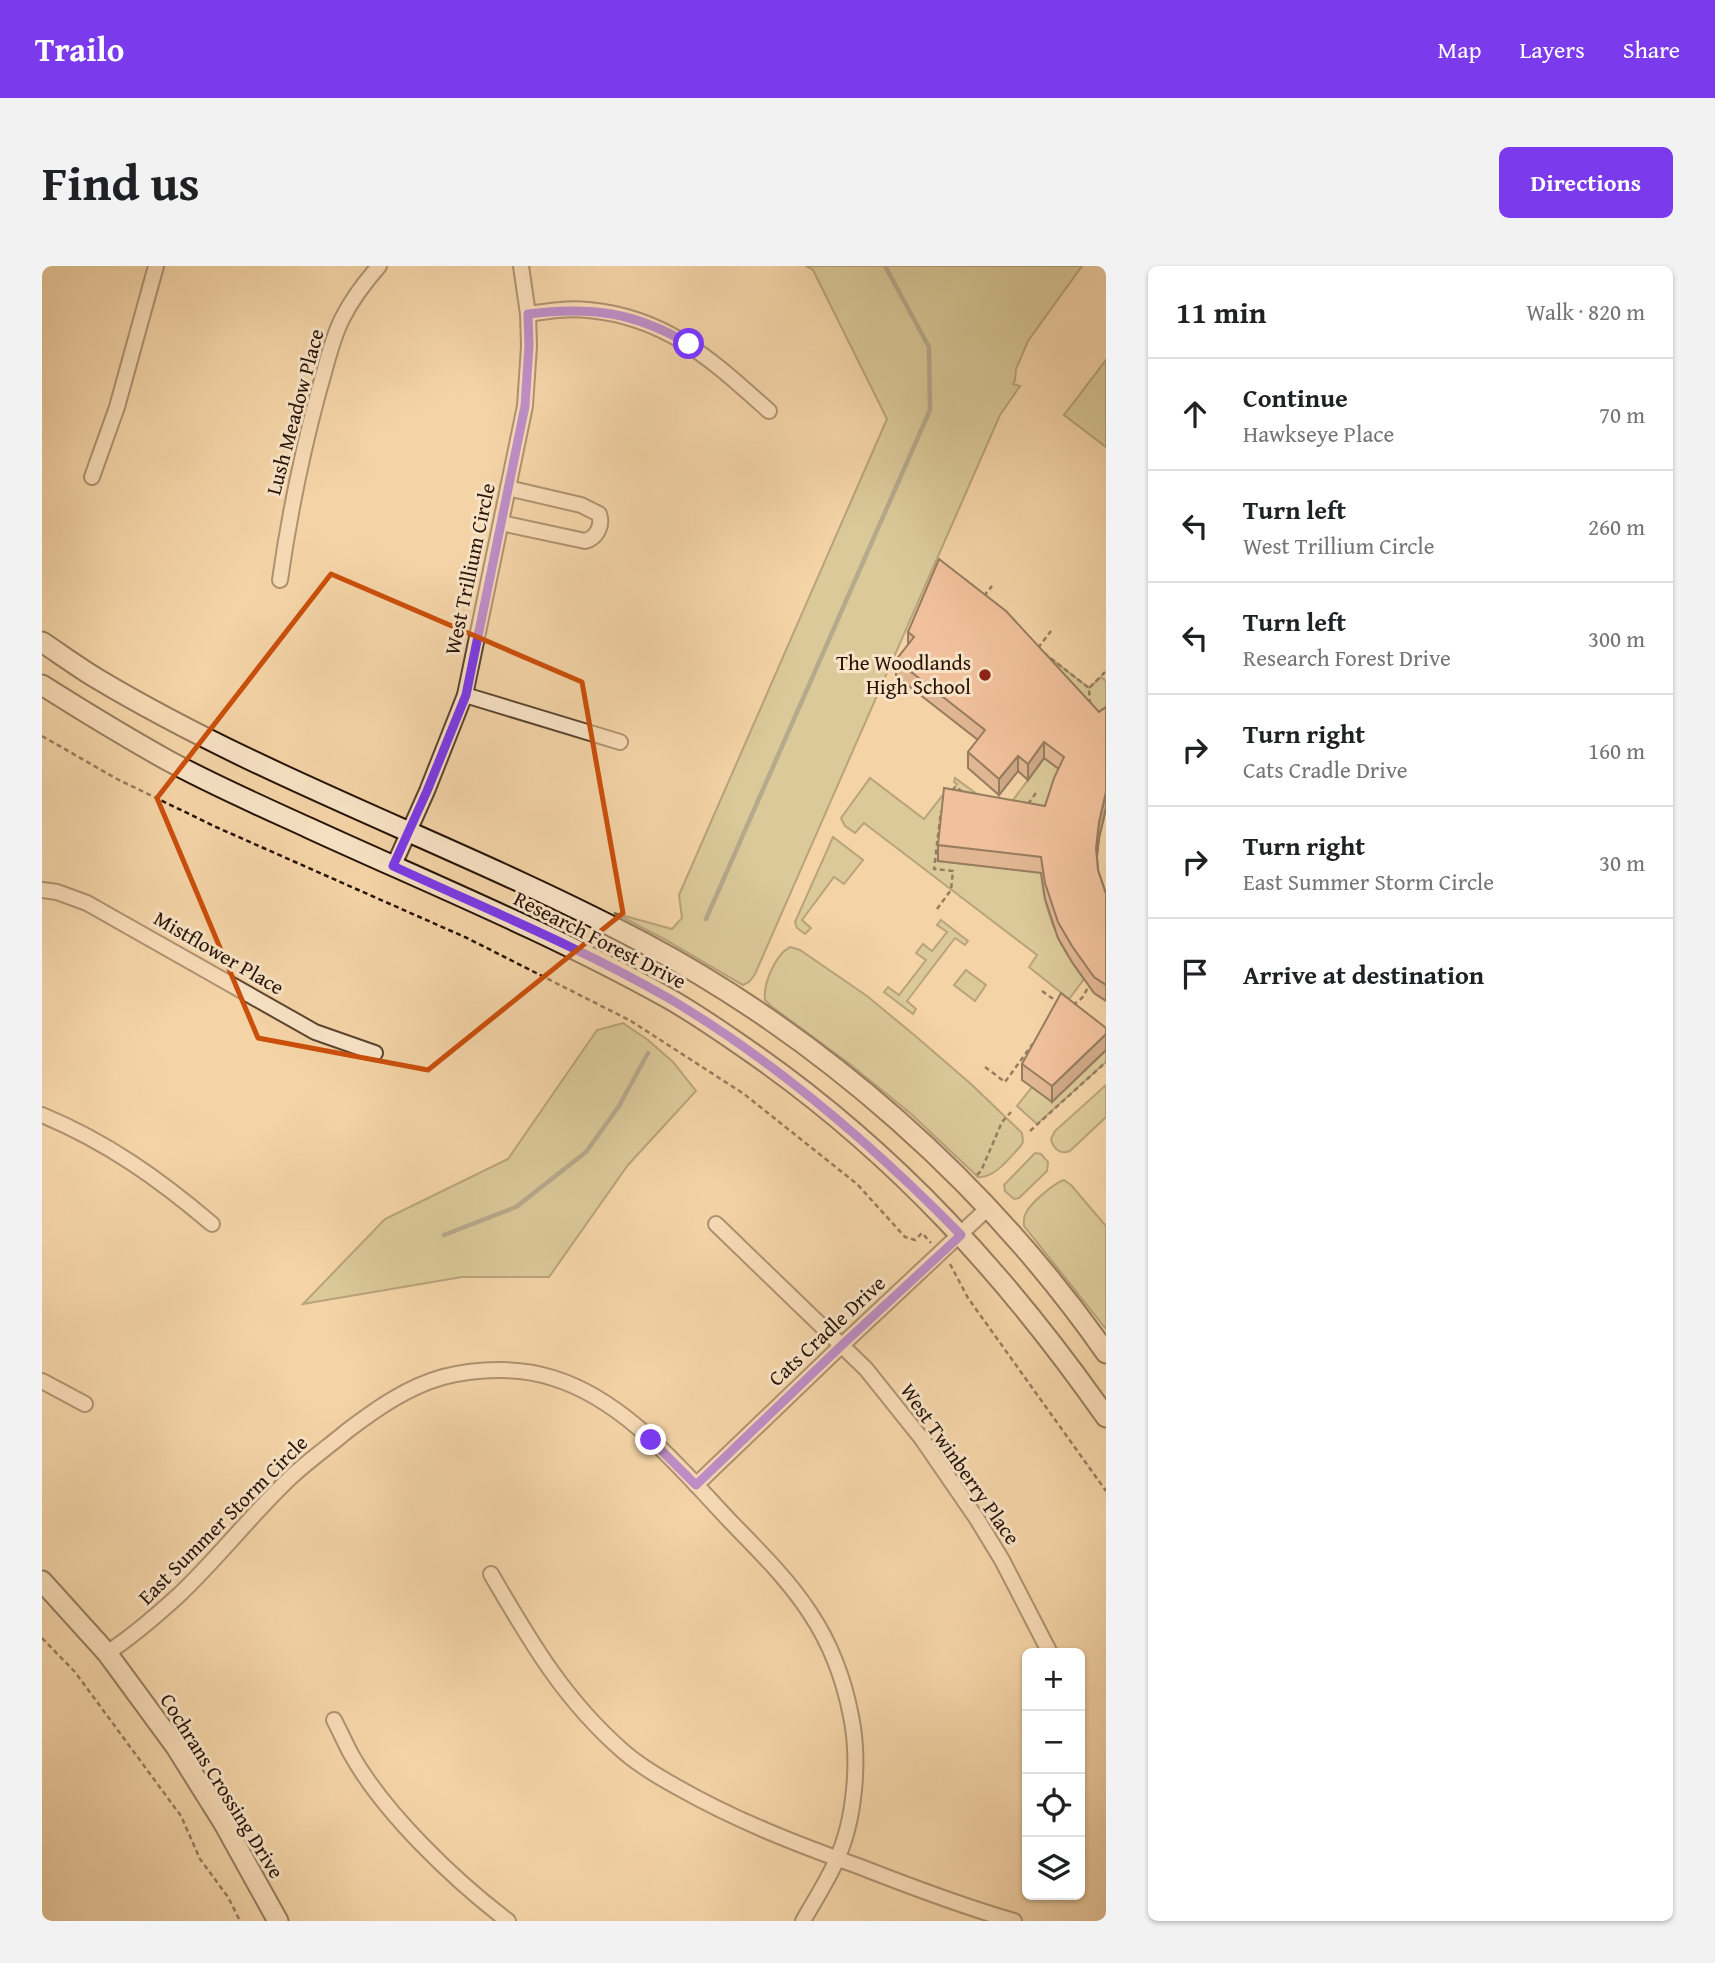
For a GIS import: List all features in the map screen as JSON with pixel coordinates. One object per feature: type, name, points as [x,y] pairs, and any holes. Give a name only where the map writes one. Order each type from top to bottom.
[{"type":"main road","name":"Research Forest Drive","points":[[42,642],[94,677],[180,725],[574,907],[722,988],[801,1043],[925,1145],[1016,1237],[1106,1353]]},
{"type":"main road","name":"Research Forest Drive","points":[[42,685],[168,760],[250,801],[558,942],[700,1017],[839,1119],[901,1174],[961,1235],[1031,1316],[1106,1417]]},
{"type":"main road","name":"Cochrans Crossing Drive","points":[[42,1581],[107,1653],[176,1747],[223,1822],[278,1921]]},
{"type":"street","points":[[92,477],[117,407],[156,266]]},
{"type":"street","name":"Lush Meadow Place","points":[[280,580],[298,481],[332,343],[354,298],[379,266]]},
{"type":"street","name":"West Trillium Circle","points":[[393,866],[466,695],[525,406],[529,346],[528,314],[521,266]]},
{"type":"street","points":[[528,314],[586,310],[611,313],[650,324],[689,344],[769,411]]},
{"type":"street","points":[[501,523],[585,541],[591,540],[600,527],[599,513],[581,505],[508,488]]},
{"type":"street","points":[[466,695],[620,742]]},
{"type":"street","name":"Mistflower Place","points":[[42,890],[57,892],[87,903],[316,1032],[375,1054]]},
{"type":"street","points":[[42,1115],[117,1152],[169,1188],[212,1224]]},
{"type":"street","name":"Cats Cradle Drive","points":[[696,1485],[988,1208]]},
{"type":"street","name":"West Twinberry Place","points":[[716,1224],[866,1369],[922,1439],[977,1519],[1017,1587],[1048,1648]]},
{"type":"street","name":"East Summer Storm Circle","points":[[107,1653],[150,1622],[181,1593],[289,1479],[316,1455],[387,1402],[444,1377],[473,1372],[506,1370],[552,1377],[595,1396],[620,1412],[651,1440],[789,1585],[811,1613],[825,1638],[852,1718],[856,1777],[853,1801],[838,1859],[803,1921]]},
{"type":"street","points":[[42,1381],[85,1404]]},
{"type":"street","points":[[491,1574],[529,1639],[564,1691],[626,1754],[662,1779],[710,1806],[780,1836],[975,1910],[1014,1921]]},
{"type":"street","points":[[334,1720],[351,1755],[395,1813],[438,1859],[508,1921]]},
{"type":"path","points":[[980,602],[992,586]]},
{"type":"path","points":[[1034,653],[1051,631]]},
{"type":"path","points":[[1038,648],[1089,688]]},
{"type":"path","points":[[1090,714],[1089,688],[1105,673]]},
{"type":"path","points":[[42,736],[130,785],[216,827],[467,938],[631,1021],[744,1094],[856,1184],[905,1237],[915,1240],[922,1233],[950,1264],[968,1298],[1106,1492]]},
{"type":"path","points":[[951,793],[955,787],[964,793]]},
{"type":"path","points":[[1035,811],[1027,805],[1036,793]]},
{"type":"path","points":[[937,909],[951,890],[953,871],[934,869],[942,803]]},
{"type":"path","points":[[1042,991],[1064,1006],[1076,1003],[1082,998],[1095,974]]},
{"type":"path","points":[[985,1067],[1004,1082],[1036,1038]]},
{"type":"path","points":[[1030,1131],[1106,1062]]},
{"type":"path","points":[[42,1638],[75,1672],[181,1816],[200,1859],[228,1897],[240,1921]]},
{"type":"highlighted area","points":[[331,574],[582,682],[623,913],[428,1070],[258,1038],[157,798]]},
{"type":"green space","points":[[806,266],[1082,266],[1028,341],[1016,369],[1013,384],[1020,386],[1000,415],[755,974],[743,985],[614,913],[672,929],[682,918],[679,895],[887,419],[813,270]]},
{"type":"green space","points":[[1106,360],[1106,447],[1064,415]]},
{"type":"green space","points":[[979,603],[1089,688],[1101,677],[1106,681],[1106,722]]},
{"type":"green space","points":[[1044,758],[1064,773],[1050,805],[938,861],[1027,871],[1041,865],[1044,896],[1053,925],[1066,953],[1084,979],[1069,999],[1029,967],[1037,955],[864,823],[855,833],[845,826],[841,818],[870,778],[924,819],[942,796],[946,799],[957,784],[954,782],[955,778],[992,805],[1008,807]]},
{"type":"green space","points":[[833,837],[863,860],[844,884],[834,877],[802,920],[811,928],[805,934],[797,928],[795,922]]},
{"type":"green space","points":[[941,920],[968,941],[965,945],[955,938],[907,1001],[916,1009],[913,1014],[884,992],[888,987],[899,995],[926,960],[916,953],[923,944],[932,951],[947,932],[937,925]]},
{"type":"green space","points":[[790,947],[800,950],[867,996],[971,1084],[1022,1133],[1023,1142],[1020,1147],[990,1175],[978,1177],[910,1113],[771,1006],[765,1000],[768,978],[779,956]]},
{"type":"green space","points":[[966,970],[986,985],[975,1001],[954,985]]},
{"type":"green space","points":[[623,1023],[673,1062],[696,1091],[628,1165],[549,1277],[462,1277],[303,1304],[385,1219],[508,1159],[597,1030]]},
{"type":"green space","points":[[1106,1050],[1106,1062],[1037,1124],[1017,1106],[1032,1087]]},
{"type":"green space","points":[[1106,1085],[1106,1117],[1070,1151],[1058,1150],[1051,1139],[1055,1131]]},
{"type":"green space","points":[[1035,1153],[1041,1154],[1048,1162],[1047,1171],[1019,1198],[1014,1199],[1005,1191],[1004,1185]]},
{"type":"green space","points":[[1064,1180],[1106,1226],[1106,1329],[1024,1226],[1024,1216],[1031,1206]]},
{"type":"building","name":"The Woodlands High School","points":[[939,559],[1006,611],[1099,712],[1106,707],[1106,792],[1096,848],[1098,870],[1106,894],[1106,985],[1094,977],[1058,922],[1045,883],[1041,857],[938,845],[944,788],[1045,806],[1064,757],[1044,742],[1028,764],[1018,756],[999,779],[968,752],[985,730],[896,660],[914,637],[908,632]]},
{"type":"building","points":[[1061,993],[1106,1028],[1106,1034],[1052,1086],[1022,1064]]},
{"type":"waterway","points":[[706,919],[930,410],[929,347],[885,266]]},
{"type":"waterway","points":[[444,1235],[516,1207],[586,1152],[619,1106],[648,1053]]},
{"type":"place","name":"The Woodlands High School","points":[[985,675]]},
{"type":"route","points":[[651,1440],[696,1485],[961,1235],[901,1174],[839,1119],[700,1017],[558,942],[393,866],[466,695],[525,406],[528,314],[560,310],[611,313],[650,324],[689,344]]}]
